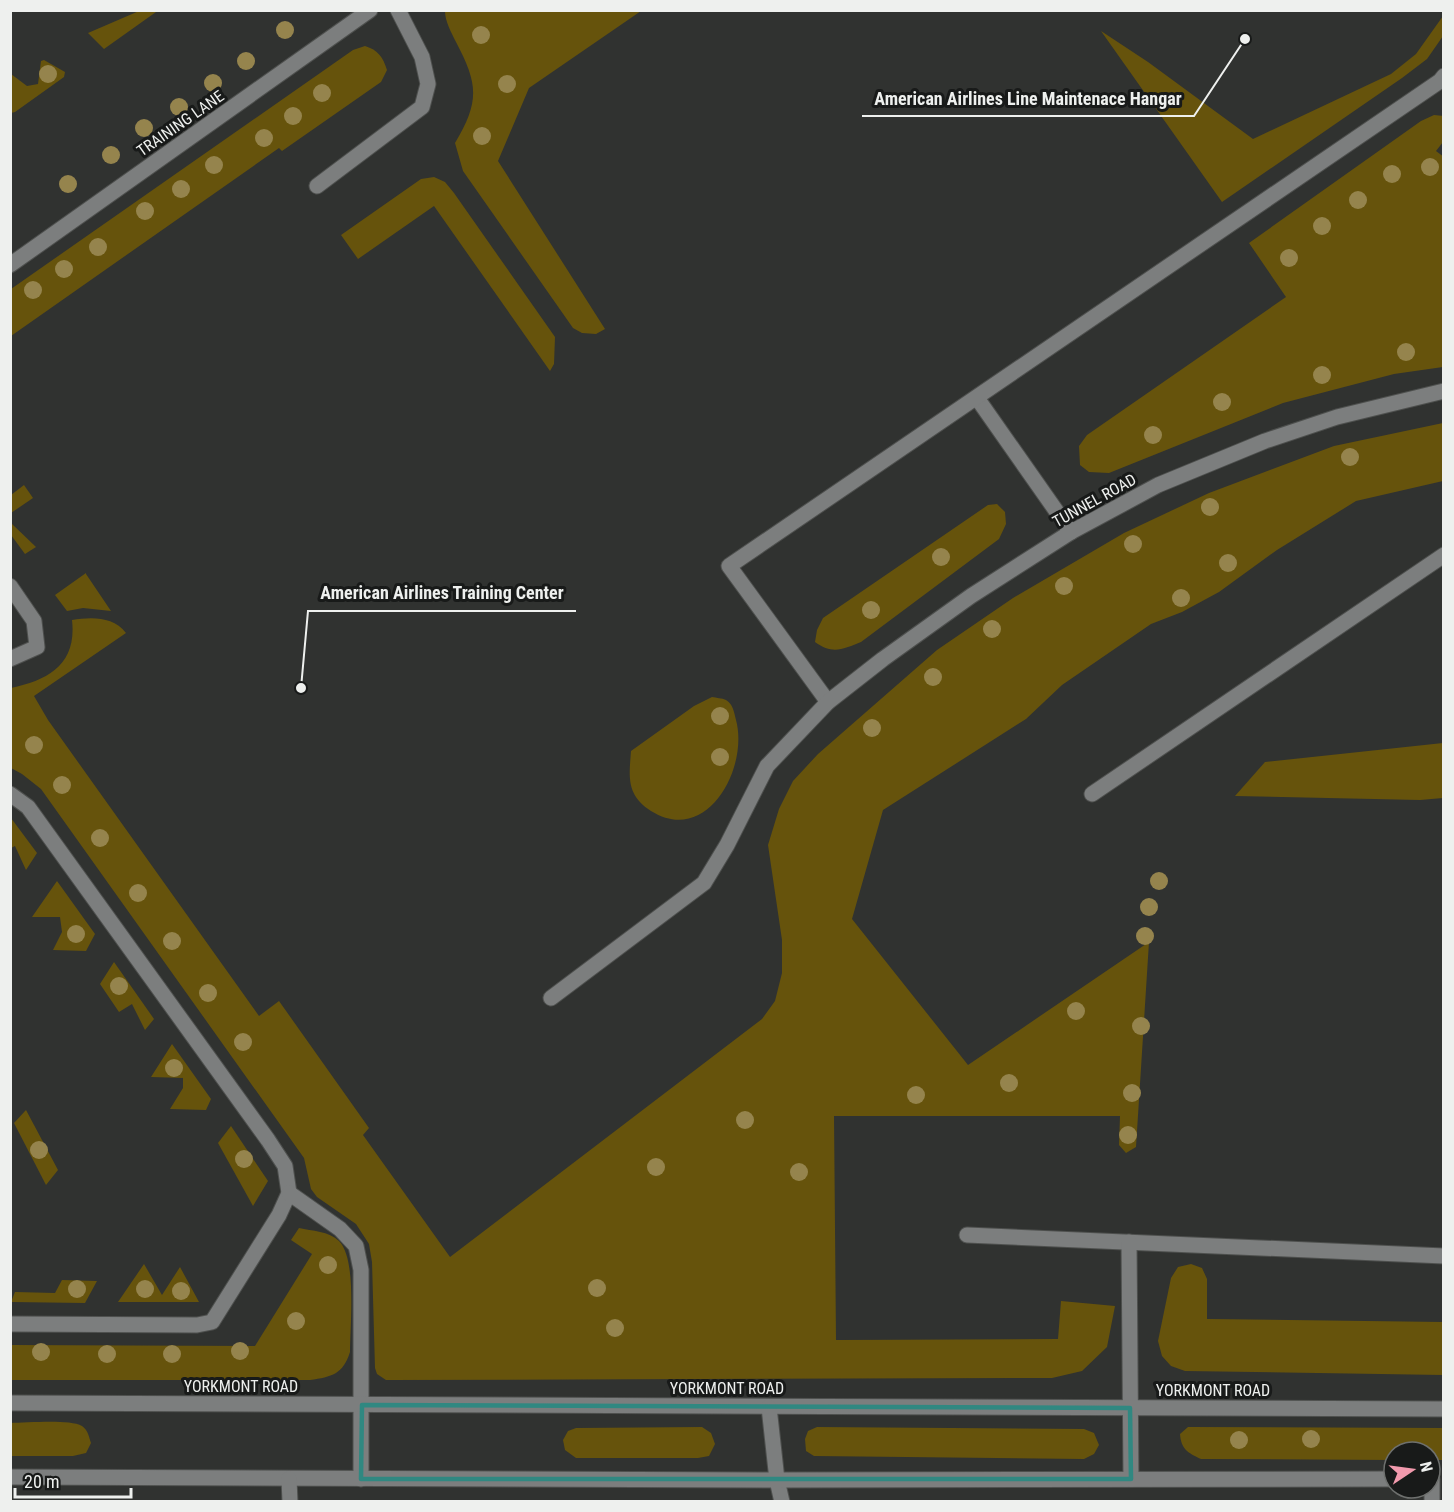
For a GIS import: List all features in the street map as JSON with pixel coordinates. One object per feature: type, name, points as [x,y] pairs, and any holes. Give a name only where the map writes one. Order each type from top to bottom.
[{"type":"street","name":"TRAINING LANE","points":[[10,265],[370,10]]},
{"type":"street","points":[[317,186],[422,107],[428,84],[422,57],[398,10]]},
{"type":"street","points":[[828,702],[729,566],[1430,88],[1443,76]]},
{"type":"street","name":"TUNNEL ROAD","points":[[551,998],[704,883],[727,845],[767,766],[828,702],[970,596],[1071,532],[1158,485],[1265,441],[1337,417],[1443,391]]},
{"type":"street","points":[[977,398],[1071,532]]},
{"type":"street","points":[[1092,794],[1443,555]]},
{"type":"street","points":[[10,586],[34,621],[36,647],[10,659]]},
{"type":"street","points":[[10,794],[28,807],[268,1140],[285,1166],[289,1193],[279,1215],[212,1322],[197,1325],[10,1324]]},
{"type":"street","points":[[289,1193],[340,1229],[356,1246],[361,1270],[361,1479]]},
{"type":"street","points":[[967,1235],[1443,1256]]},
{"type":"street","points":[[1129,1242],[1131,1479]]},
{"type":"street","name":"YORKMONT ROAD","points":[[10,1403],[1443,1408]]},
{"type":"street","points":[[769,1407],[777,1480],[782,1502]]},
{"type":"street","points":[[10,1477],[777,1480],[1382,1479]]},
{"type":"street","points":[[289,1479],[290,1502]]},
{"type":"highlighted area","points":[[362,1405],[1130,1408],[1131,1479],[361,1479]]},
{"type":"shaded area","points":[[139,11],[156,12],[104,49],[88,33]]},
{"type":"shaded area","points":[[445,11],[641,11],[529,88],[498,161],[605,329],[596,334],[582,333],[573,328],[463,171],[455,143],[469,115],[472,104],[472,81],[446,19]]},
{"type":"shaded area","points":[[1443,16],[1443,36],[1427,59],[1222,202],[1101,31],[1148,62],[1253,139],[1391,74],[1416,54]]},
{"type":"shaded area","points":[[365,46],[377,52],[384,61],[387,70],[381,82],[282,151],[279,148],[11,336],[11,289],[353,50]]},
{"type":"shaded area","points":[[44,60],[65,72],[64,77],[11,113],[11,74],[27,86],[38,84],[41,61]]},
{"type":"shaded area","points":[[1434,115],[1444,116],[1443,142],[1436,151],[1444,157],[1443,367],[1394,374],[1283,403],[1109,473],[1089,472],[1080,465],[1079,446],[1087,435],[1286,297],[1249,243],[1421,121]]},
{"type":"shaded area","points":[[434,177],[445,182],[454,193],[555,337],[554,364],[550,371],[434,206],[358,259],[341,235],[421,179]]},
{"type":"shaded area","points":[[1443,423],[1443,481],[1356,501],[1277,550],[1219,592],[1182,612],[1151,624],[1062,685],[1026,719],[883,810],[852,919],[968,1065],[1149,942],[1136,1147],[1126,1153],[1119,1145],[1120,1116],[834,1116],[836,1340],[1058,1339],[1061,1301],[1115,1306],[1107,1347],[1082,1371],[1052,1378],[386,1380],[377,1374],[375,1368],[372,1262],[369,1244],[356,1224],[317,1197],[311,1189],[304,1158],[41,789],[11,768],[11,688],[37,680],[58,668],[70,648],[72,620],[101,619],[121,627],[126,633],[34,696],[48,720],[259,1016],[279,1001],[369,1128],[363,1135],[450,1257],[762,1019],[775,1001],[782,973],[782,940],[768,845],[779,809],[793,781],[818,754],[937,650],[1013,598],[1124,533],[1209,493],[1334,446]]},
{"type":"shaded area","points":[[24,485],[33,498],[11,513],[11,495]]},
{"type":"shaded area","points":[[997,504],[1005,512],[1006,524],[999,539],[861,642],[833,650],[815,642],[817,630],[823,618],[988,505]]},
{"type":"shaded area","points":[[11,523],[36,547],[25,554],[11,535]]},
{"type":"shaded area","points":[[86,573],[111,611],[83,608],[67,611],[55,595]]},
{"type":"shaded area","points":[[712,697],[728,702],[733,708],[736,720],[738,739],[736,759],[730,779],[719,797],[706,810],[690,818],[671,819],[651,811],[637,799],[633,792],[630,777],[631,751],[694,706]]},
{"type":"shaded area","points":[[1443,743],[1443,798],[1420,800],[1235,796],[1265,762]]},
{"type":"shaded area","points":[[11,818],[37,853],[26,870],[15,846],[11,848]]},
{"type":"shaded area","points":[[57,881],[95,934],[86,951],[53,950],[62,932],[60,917],[32,917]]},
{"type":"shaded area","points":[[114,962],[154,1019],[145,1030],[132,1004],[119,1012],[100,984]]},
{"type":"shaded area","points":[[172,1044],[211,1099],[206,1110],[170,1109],[183,1088],[183,1078],[151,1077]]},
{"type":"shaded area","points":[[26,1110],[58,1170],[46,1185],[14,1123]]},
{"type":"shaded area","points":[[231,1126],[268,1181],[253,1206],[218,1143]]},
{"type":"shaded area","points":[[299,1228],[325,1233],[339,1241],[345,1250],[351,1293],[350,1352],[344,1365],[336,1373],[310,1380],[11,1380],[11,1345],[255,1346],[312,1254],[291,1240]]},
{"type":"shaded area","points":[[144,1264],[162,1295],[180,1267],[199,1302],[118,1302]]},
{"type":"shaded area","points":[[1191,1264],[1202,1268],[1207,1279],[1207,1319],[1443,1322],[1443,1375],[1185,1371],[1171,1366],[1162,1356],[1158,1341],[1171,1278],[1178,1267]]},
{"type":"shaded area","points":[[62,1280],[97,1281],[85,1303],[11,1302],[15,1292],[55,1293]]},
{"type":"shaded area","points":[[10,1423],[76,1424],[86,1430],[91,1443],[86,1453],[73,1456],[11,1456]]},
{"type":"shaded area","points":[[702,1427],[711,1433],[715,1444],[709,1456],[698,1458],[576,1458],[565,1450],[563,1440],[568,1431],[576,1428]]},
{"type":"shaded area","points":[[817,1427],[1084,1429],[1094,1433],[1099,1445],[1094,1454],[1084,1459],[814,1456],[806,1451],[805,1439],[808,1431]]},
{"type":"shaded area","points":[[1188,1427],[1443,1428],[1443,1460],[1442,1440],[1382,1440],[1382,1460],[1201,1459],[1184,1447],[1180,1434]]},
{"type":"place","name":"American Airlines Line Maintenace Hangar","points":[[1245,39]]},
{"type":"place","name":"American Airlines Training Center","points":[[301,688]]}]
